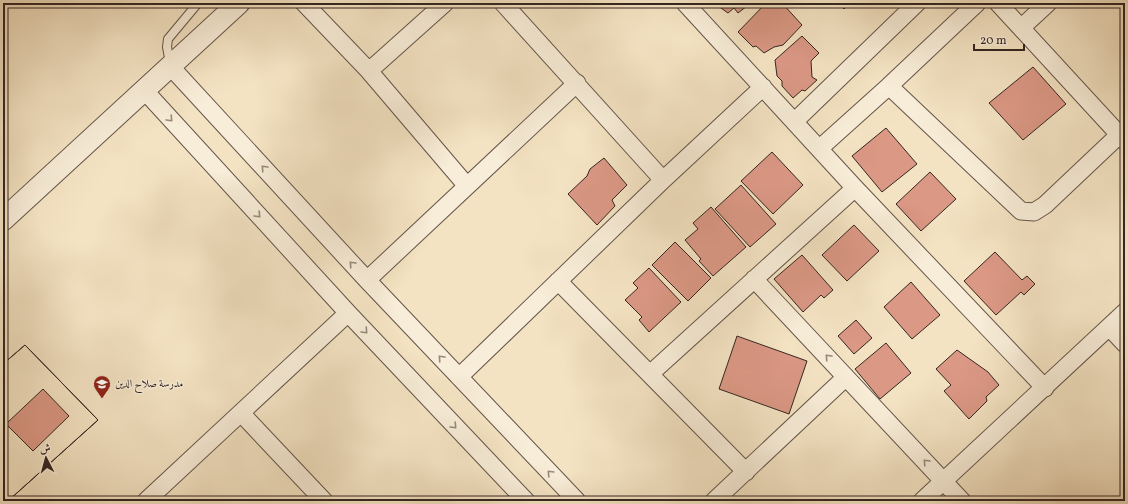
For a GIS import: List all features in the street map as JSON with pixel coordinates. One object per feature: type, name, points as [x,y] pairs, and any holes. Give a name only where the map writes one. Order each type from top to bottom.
[{"type":"street","points":[[3,220],[239,3]]},
{"type":"street","points":[[304,3],[369,71],[467,186]]},
{"type":"street","points":[[369,71],[446,3]]},
{"type":"street","points":[[503,3],[577,83],[662,180]]},
{"type":"street","points":[[685,3],[820,148],[855,188],[1045,388]]},
{"type":"street","points":[[795,121],[917,3]]},
{"type":"street","points":[[820,148],[889,86],[977,3]]},
{"type":"street","points":[[889,86],[1021,211],[1034,212],[1045,205],[1122,138],[998,3]]},
{"type":"street","points":[[1021,28],[1048,3]]},
{"type":"street","points":[[170,66],[367,280],[577,501]]},
{"type":"street","points":[[367,280],[577,83]]},
{"type":"street","points":[[459,377],[662,180],[763,87]]},
{"type":"street","points":[[144,90],[348,313],[526,501]]},
{"type":"street","points":[[650,374],[855,188]]},
{"type":"street","points":[[754,279],[962,501]]},
{"type":"street","points":[[558,281],[746,472]]},
{"type":"street","points":[[922,501],[1125,312]]},
{"type":"street","points":[[146,501],[348,313]]},
{"type":"street","points":[[1109,327],[1125,344]]},
{"type":"street","points":[[714,501],[846,378]]},
{"type":"street","points":[[241,413],[324,501]]},
{"type":"lane","points":[[170,66],[167,47],[168,39],[198,3]]},
{"type":"building","points":[[714,3],[751,3],[738,13],[734,8],[728,13]]},
{"type":"building","points":[[766,3],[782,3],[802,25],[783,45],[774,47],[764,53],[756,46],[753,47],[738,32]]},
{"type":"building","points":[[838,3],[850,3],[844,9]]},
{"type":"building","points":[[802,36],[819,53],[811,61],[812,77],[817,80],[805,91],[802,90],[793,98],[782,86],[782,81],[777,76],[775,60]]},
{"type":"building","points":[[1033,67],[1066,104],[1023,140],[989,103]]},
{"type":"building","points":[[886,128],[917,164],[882,192],[852,156]]},
{"type":"building","points":[[772,152],[803,185],[773,214],[741,181]]},
{"type":"building","points":[[604,158],[627,185],[612,200],[615,206],[597,225],[568,194],[587,176],[590,169]]},
{"type":"building","points":[[930,172],[956,199],[921,231],[896,204]]},
{"type":"building","points":[[741,185],[776,224],[750,247],[715,209]]},
{"type":"building","points":[[711,207],[746,247],[713,276],[699,261],[701,259],[685,240],[698,229],[693,223]]},
{"type":"building","points":[[854,225],[879,251],[847,281],[822,255]]},
{"type":"building","points":[[675,242],[711,278],[688,301],[652,265]]},
{"type":"building","points":[[995,252],[1022,280],[1027,276],[1035,284],[1024,295],[1021,292],[996,315],[964,281]]},
{"type":"building","points":[[802,255],[833,290],[824,298],[821,295],[803,312],[774,279]]},
{"type":"building","points":[[649,268],[681,302],[649,332],[639,320],[642,317],[625,300],[638,288],[633,283]]},
{"type":"building","points":[[911,282],[940,315],[912,339],[884,307]]},
{"type":"building","points":[[856,320],[872,338],[854,354],[838,336]]},
{"type":"building","points":[[737,336],[807,361],[789,414],[719,389]]},
{"type":"building","points":[[886,343],[911,373],[880,399],[855,369]]},
{"type":"building","points":[[25,345],[98,420],[8,501],[3,501],[3,364]],"holes":[[[43,389],[69,416],[33,451],[6,424]]]},
{"type":"building","points":[[25,345],[98,420],[8,501],[3,501],[3,364]]},
{"type":"building","points":[[957,350],[988,372],[999,385],[986,397],[987,401],[969,419],[944,391],[951,385],[936,369]]},
{"type":"place","name":"مدرسة صلاح الدين","points":[[102,399]]}]
